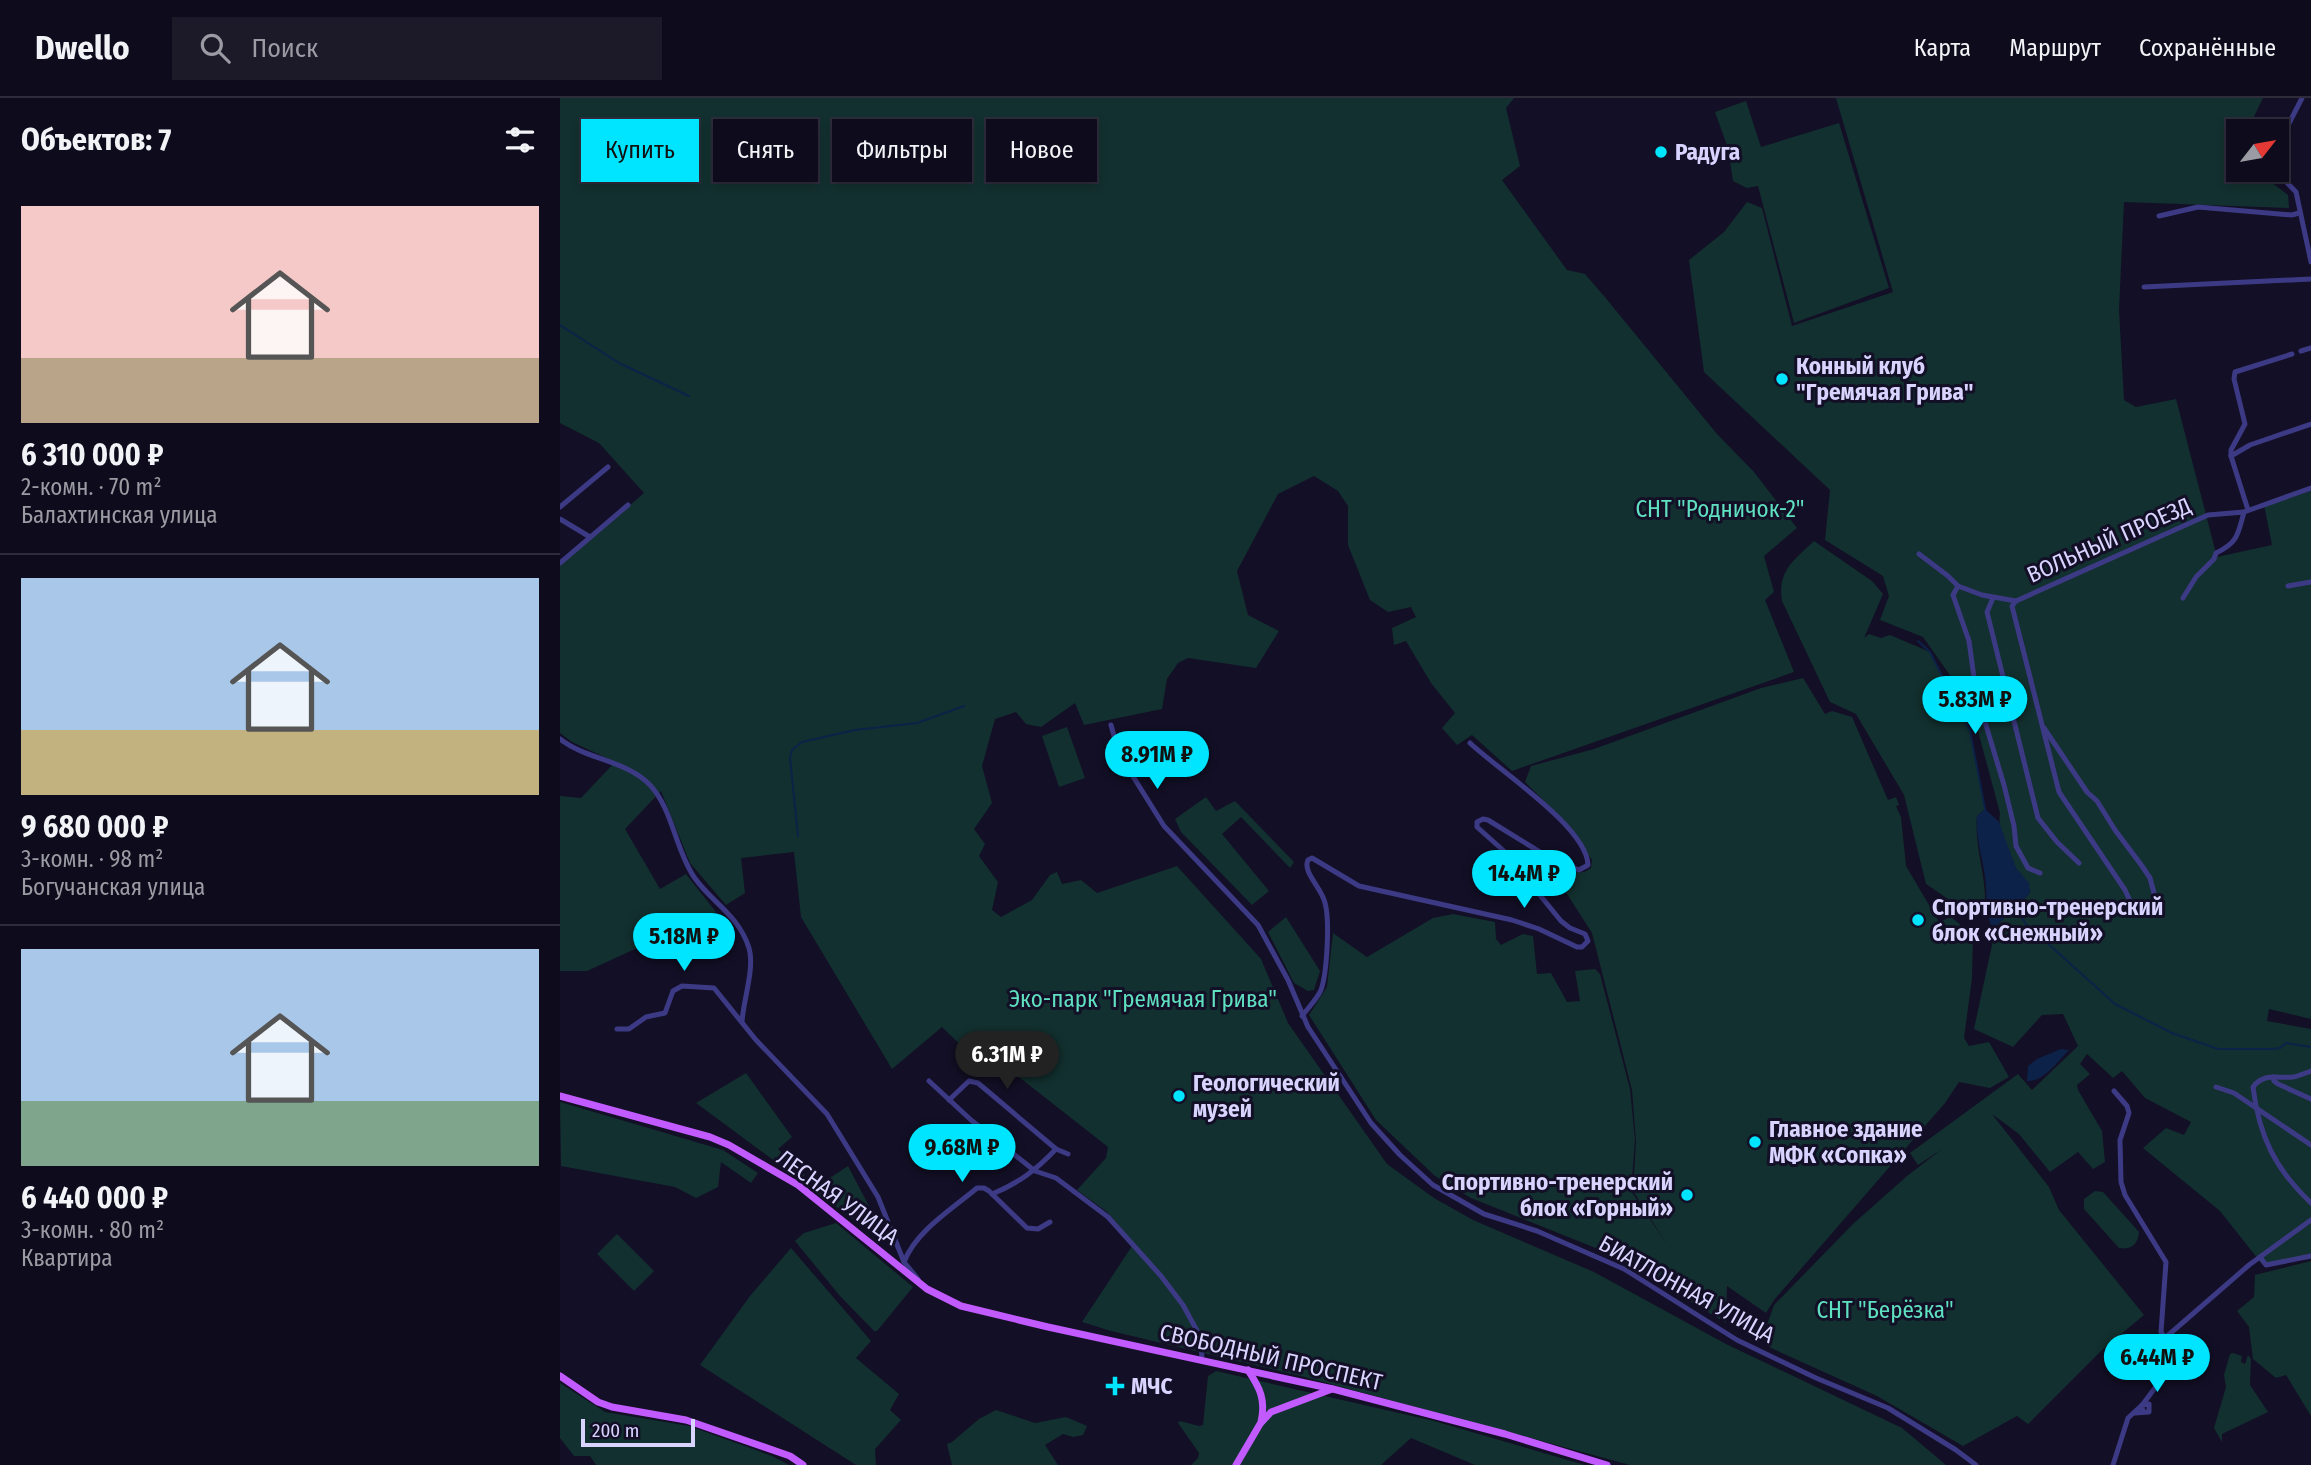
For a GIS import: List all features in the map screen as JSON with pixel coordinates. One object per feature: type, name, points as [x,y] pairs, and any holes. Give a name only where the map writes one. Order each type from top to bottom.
[{"type":"main road","name":"ЛЕСНАЯ УЛИЦА","points":[[560,1096],[674,1126],[729,1145],[809,1193],[927,1289]]},
{"type":"main road","name":"СВОБОДНЫЙ ПРОСПЕКТ","points":[[927,1289],[961,1306],[1333,1389],[1505,1434],[1607,1465]]},
{"type":"main road","points":[[1248,1370],[1262,1393],[1264,1407],[1261,1424]]},
{"type":"main road","points":[[560,1376],[598,1402],[686,1420],[790,1456],[803,1465]]},
{"type":"main road","points":[[1236,1465],[1261,1424],[1276,1410],[1333,1389]]},
{"type":"street","points":[[2289,123],[2302,98]]},
{"type":"street","points":[[2287,182],[2295,190],[2311,262]]},
{"type":"street","points":[[2159,216],[2198,207],[2292,215],[2300,213]]},
{"type":"street","points":[[2144,287],[2311,279]]},
{"type":"street","points":[[2301,351],[2311,348]]},
{"type":"street","points":[[2183,598],[2216,553],[2230,547],[2237,537],[2246,511],[2231,456],[2231,450],[2245,424],[2234,379],[2235,372],[2292,354]]},
{"type":"street","points":[[2231,456],[2250,444],[2311,424]]},
{"type":"street","points":[[560,507],[608,467]]},
{"type":"street","name":"ВОЛЬНЫЙ ПРОЕЗД","points":[[1919,554],[1958,586],[1993,598],[2016,601],[2208,515],[2246,511],[2311,488]]},
{"type":"street","points":[[560,563],[628,505]]},
{"type":"street","points":[[560,519],[590,537]]},
{"type":"street","points":[[2288,586],[2311,582]]},
{"type":"street","points":[[1958,586],[1953,595],[1969,641],[1976,692],[2004,785],[2016,846],[2028,868],[2040,873]]},
{"type":"street","points":[[1993,598],[1987,612],[2038,818],[2057,842],[2080,863]]},
{"type":"street","points":[[2016,601],[2012,606],[2059,792],[2130,901]]},
{"type":"street","points":[[2042,724],[2087,792],[2098,801],[2115,830],[2150,878],[2154,893]]},
{"type":"street","name":"БИАТЛОННАЯ УЛИЦА","points":[[1111,725],[1119,754],[1164,826],[1258,925],[1270,943],[1288,979],[1302,1017],[1371,1123],[1400,1155],[1433,1185],[1484,1214],[1537,1231],[1623,1269],[1737,1340],[1816,1378],[1888,1408],[1976,1465]]},
{"type":"street","points":[[560,739],[569,746],[629,770],[650,786],[666,811],[693,876],[723,906],[749,948],[751,963],[741,1022]]},
{"type":"street","points":[[1302,1017],[1320,993],[1324,980],[1328,921],[1322,893],[1305,865],[1307,860],[1312,858],[1359,886],[1512,920],[1577,947],[1588,942],[1585,934],[1561,921],[1505,852],[1477,827],[1477,822],[1488,820],[1548,857],[1579,870],[1588,865],[1585,852],[1535,794],[1470,743]]},
{"type":"street","points":[[617,1029],[629,1029],[646,1017],[665,1013],[673,991],[682,986],[714,988],[741,1022],[827,1114],[877,1197],[904,1262],[927,1289]]},
{"type":"street","points":[[2311,1071],[2294,1077],[2258,1080],[2253,1087],[2256,1108],[2270,1153],[2291,1182],[2311,1203]]},
{"type":"street","points":[[2273,1077],[2278,1084],[2311,1099]]},
{"type":"street","points":[[929,1081],[948,1100],[1035,1171],[1056,1178],[1108,1217],[1183,1305],[1201,1338],[1202,1360]]},
{"type":"street","points":[[948,1100],[969,1081],[978,1083],[1056,1149],[1068,1154]]},
{"type":"street","points":[[2216,1087],[2234,1093],[2311,1144]]},
{"type":"street","points":[[2113,1465],[2128,1418],[2144,1406],[2160,1381],[2165,1338],[2161,1332],[2167,1273],[2166,1262],[2125,1195],[2120,1182],[2120,1140],[2129,1113],[2127,1106],[2114,1091]]},
{"type":"street","points":[[992,1194],[1016,1184],[1035,1171],[1056,1149]]},
{"type":"street","points":[[904,1262],[923,1233],[977,1188],[984,1188],[992,1194],[1027,1228],[1038,1229],[1050,1222]]},
{"type":"street","points":[[2165,1338],[2216,1292],[2311,1220]]},
{"type":"street","points":[[2260,1257],[2266,1265],[2311,1256]]},
{"type":"green space","points":[[560,98],[1514,98],[1506,108],[1520,166],[1502,180],[1567,270],[1585,274],[1717,434],[1754,472],[1797,528],[1764,556],[1774,592],[1765,600],[1794,672],[1512,771],[1472,735],[1457,745],[1442,728],[1455,713],[1431,683],[1406,641],[1394,645],[1392,628],[1416,617],[1411,607],[1388,612],[1370,600],[1348,545],[1348,506],[1338,491],[1314,476],[1278,494],[1237,571],[1248,615],[1279,631],[1256,668],[1188,658],[1178,663],[1167,679],[1162,709],[1084,725],[1075,703],[1041,727],[1026,724],[1016,712],[995,719],[982,766],[992,803],[974,829],[985,844],[979,856],[998,882],[992,910],[1001,917],[1032,900],[1050,875],[1057,872],[1062,884],[1081,880],[1097,893],[1177,866],[1261,959],[1288,1023],[1387,1164],[1434,1198],[1473,1220],[1594,1272],[1726,1344],[1902,1428],[1946,1465],[1630,1465],[1301,1376],[1082,1322],[1134,1243],[1107,1212],[1077,1190],[1106,1158],[1108,1147],[991,1055],[978,1062],[942,1027],[892,1069],[801,917],[794,852],[741,858],[745,893],[726,905],[690,863],[661,791],[625,829],[660,889],[686,874],[716,912],[587,971],[560,971],[560,796],[581,798],[615,762],[572,742],[560,733],[560,566],[644,493],[599,443],[560,423]]},
{"type":"green space","name":"СНТ \"Берёзка\"","points":[[1836,98],[2263,98],[2253,119],[2226,119],[2226,182],[2271,182],[2288,195],[2289,208],[2124,202],[2119,310],[2124,400],[2136,407],[2176,399],[2217,557],[2272,545],[2264,505],[2311,491],[2311,1019],[2269,1009],[2267,1021],[2311,1029],[2311,1259],[2262,1264],[2220,1211],[2143,1148],[2166,1128],[2184,1135],[2191,1122],[2145,1098],[2122,1071],[2113,1078],[2087,1054],[2080,1064],[2090,1074],[2077,1085],[2102,1131],[2105,1162],[2093,1169],[2078,1152],[2050,1172],[2019,1134],[1992,1114],[2049,1187],[2059,1210],[2144,1315],[2102,1350],[2028,1424],[2017,1416],[1963,1446],[1877,1396],[1771,1348],[1765,1343],[1763,1336],[1774,1305],[1853,1224],[1942,1149],[1918,1165],[1910,1153],[2018,1074],[2032,1090],[2078,1046],[2063,1014],[2042,1015],[2013,1047],[1974,1029],[1996,926],[2030,893],[2004,841],[2000,813],[1971,705],[1923,637],[1880,620],[1889,596],[1883,576],[1825,540],[1830,490],[1704,372],[1689,260],[1724,232],[1747,202],[1762,208],[1792,326],[1893,292]]},
{"type":"green space","points":[[1746,101],[1761,147],[1839,123],[1889,288],[1794,323],[1758,186],[1747,188],[1733,181],[1728,148],[1715,112]]},
{"type":"green space","points":[[1814,541],[1872,581],[1883,594],[1864,638],[1869,634],[1881,638],[1890,635],[1930,652],[1970,731],[1985,809],[1977,816],[1977,828],[1985,908],[1948,899],[1926,884],[1904,795],[1856,714],[1830,702],[1782,601],[1785,574],[1794,560]]},
{"type":"green space","points":[[1803,678],[1825,714],[1832,711],[1852,717],[1888,800],[1896,797],[1906,866],[1939,922],[1951,917],[1973,935],[1972,978],[1964,1038],[1969,1046],[1989,1042],[2009,1077],[1990,1088],[1959,1082],[1945,1103],[1774,1300],[1766,1313],[1727,1286],[1726,1323],[1613,1255],[1471,1198],[1435,1176],[1376,1120],[1309,1015],[1327,987],[1333,933],[1367,957],[1433,918],[1453,914],[1495,922],[1496,939],[1501,945],[1523,934],[1533,936],[1537,974],[1551,973],[1567,1002],[1580,1001],[1575,971],[1595,969],[1600,974],[1630,1089],[1635,1140],[1631,1191],[1666,1243],[1633,1191],[1636,1142],[1632,1090],[1592,933],[1544,858],[1574,872],[1591,868],[1592,860],[1555,812],[1525,782],[1531,766],[1594,749],[1761,688]]},
{"type":"green space","points":[[1067,727],[1085,778],[1059,787],[1042,736]]},
{"type":"green space","points":[[1206,797],[1216,811],[1235,801],[1294,862],[1290,868],[1241,817],[1222,834],[1269,891],[1252,905],[1181,832],[1175,819]]},
{"type":"green space","points":[[1286,917],[1320,971],[1314,990],[1308,991],[1294,983],[1268,932]]},
{"type":"green space","points":[[746,1073],[792,1137],[778,1149],[816,1187],[848,1166],[880,1227],[869,1231],[696,1103]]},
{"type":"green space","points":[[560,1102],[723,1150],[758,1173],[751,1183],[721,1162],[718,1187],[696,1198],[675,1187],[561,1166]]},
{"type":"green space","points":[[2095,1191],[2103,1192],[2139,1232],[2134,1245],[2119,1248],[2084,1209],[2084,1199]]},
{"type":"green space","points":[[836,1223],[913,1287],[877,1331],[840,1296],[795,1241],[804,1233]]},
{"type":"green space","points":[[617,1234],[654,1271],[634,1291],[597,1254]]},
{"type":"green space","points":[[791,1248],[871,1341],[856,1358],[899,1394],[890,1410],[901,1420],[875,1449],[876,1465],[856,1465],[700,1365],[750,1296]]},
{"type":"green space","points":[[2311,1261],[2311,1416],[2286,1375],[2276,1378],[2253,1359],[2249,1327],[2237,1311],[2254,1297],[2255,1275]]},
{"type":"green space","points":[[2230,1354],[2242,1356],[2241,1362],[2245,1364],[2248,1355],[2251,1359],[2250,1385],[2268,1412],[2222,1434],[2222,1442],[2214,1428],[2226,1387],[2224,1375]]},
{"type":"green space","points":[[1216,1371],[1434,1421],[1585,1465],[1475,1465],[1411,1438],[1381,1465],[1191,1465],[1199,1453],[1178,1423],[1180,1421],[1203,1425],[1208,1376]]},
{"type":"green space","points":[[560,1383],[605,1412],[689,1426],[772,1456],[789,1465],[596,1465],[590,1456],[574,1456],[560,1438]]},
{"type":"green space","points":[[996,1410],[1035,1423],[1066,1417],[1087,1426],[1083,1435],[1073,1437],[1063,1434],[1045,1445],[1058,1465],[952,1465],[947,1444],[979,1419]]},
{"type":"water","points":[[1985,809],[1999,822],[2016,868],[2029,883],[2030,893],[1996,926],[1991,925],[1988,915],[1977,834],[1977,816]]},
{"type":"water","points":[[2061,1049],[2069,1050],[2045,1075],[2027,1081],[2028,1066],[2037,1059]]},
{"type":"waterway","points":[[560,325],[619,363],[689,396]]},
{"type":"waterway","points":[[1918,641],[1930,652],[1970,731],[1985,809]]},
{"type":"waterway","points":[[798,836],[790,758],[792,750],[802,742],[855,730],[917,723],[964,706]]},
{"type":"waterway","points":[[2020,914],[2025,923],[2115,1004],[2172,1033],[2218,1049],[2271,1049],[2280,1048],[2286,1043],[2311,1047]]},
{"type":"place","name":"Радуга","points":[[1661,152]]},
{"type":"place","name":"Конный клуб \"Гремячая Грива\"","points":[[1782,379]]},
{"type":"place","name":"Спортивно-тренерский блок «Снежный»","points":[[1918,920]]},
{"type":"place","name":"Геологический музей","points":[[1179,1096]]},
{"type":"place","name":"Главное здание МФК «Сопка»","points":[[1755,1142]]},
{"type":"place","name":"Спортивно-тренерский блок «Горный»","points":[[1687,1195]]},
{"type":"place","name":"МЧС","points":[[1115,1386]]},
{"type":"park label","name":"СНТ \"Родничок-2\"","points":[[1720,509]]},
{"type":"park label","name":"Эко-парк \"Гремячая Грива\"","points":[[1143,999]]}]
